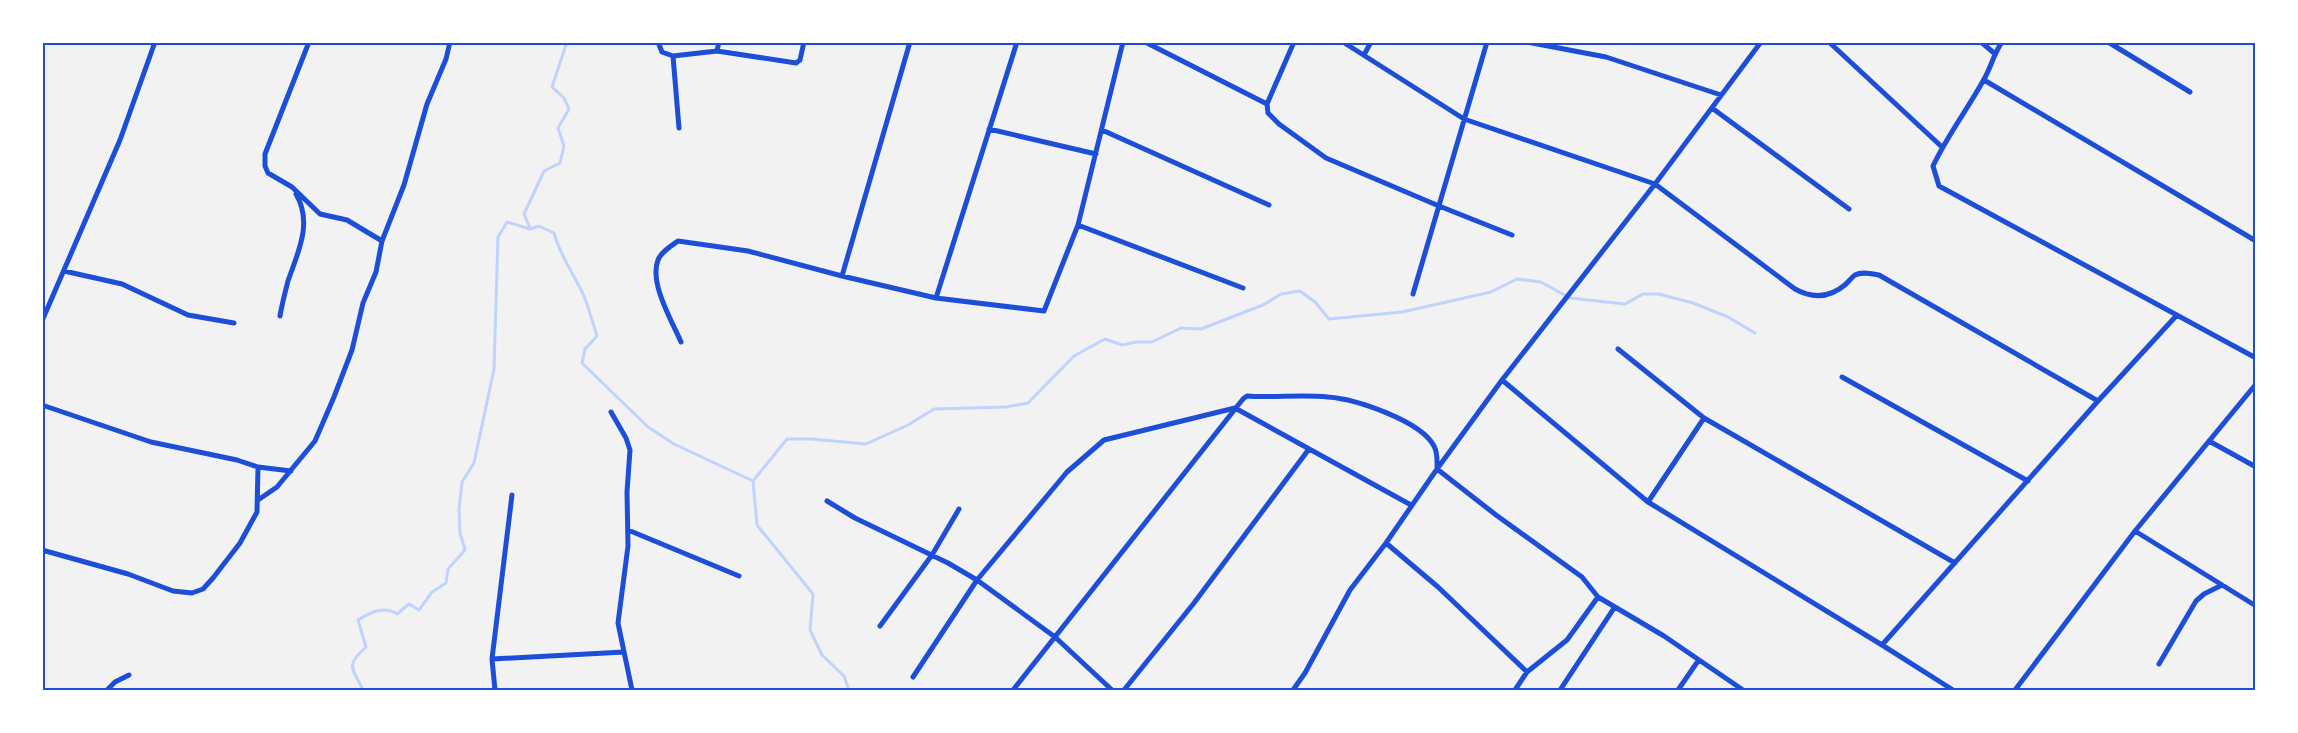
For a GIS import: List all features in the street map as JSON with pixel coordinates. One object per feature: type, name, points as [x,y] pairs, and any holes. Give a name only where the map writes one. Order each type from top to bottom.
[{"type":"street","points":[[42,321],[120,140],[155,42]]},
{"type":"street","points":[[309,42],[265,154],[265,166],[268,173],[292,187],[320,214],[347,220],[382,241]]},
{"type":"street","points":[[258,500],[277,487],[315,441],[334,397],[352,350],[363,303],[376,272],[382,241],[404,185],[426,104],[446,59],[450,42]]},
{"type":"street","points":[[658,42],[662,52],[673,56],[717,51],[796,63],[800,60],[804,42]]},
{"type":"street","points":[[717,51],[719,42]]},
{"type":"street","points":[[842,276],[910,42]]},
{"type":"street","points":[[936,298],[1017,42]]},
{"type":"street","points":[[680,342],[658,290],[656,270],[658,259],[669,246],[678,241],[748,251],[936,298],[1044,311],[1078,225],[1123,42]]},
{"type":"street","points":[[1145,42],[1267,104]]},
{"type":"street","points":[[1294,42],[1267,104],[1268,113],[1279,124],[1326,158],[1439,206],[1512,234]]},
{"type":"street","points":[[1343,42],[1464,119],[1655,184],[1794,289],[1804,294],[1816,297],[1829,294],[1839,289],[1855,275],[1863,273],[1879,275],[2098,401]]},
{"type":"street","points":[[1364,55],[1371,42]]},
{"type":"street","points":[[1413,294],[1487,42]]},
{"type":"street","points":[[1527,42],[1606,57],[1721,95]]},
{"type":"street","points":[[1293,690],[1305,673],[1350,590],[1386,543],[1437,469],[1502,380],[1655,184],[1761,42]]},
{"type":"street","points":[[1829,42],[1942,147]]},
{"type":"street","points":[[1981,42],[1994,53]]},
{"type":"street","points":[[2002,42],[1994,53],[1984,80],[1942,147],[1933,166],[1939,186],[2256,358]]},
{"type":"street","points":[[2108,42],[2190,92]]},
{"type":"street","points":[[673,56],[679,128]]},
{"type":"street","points":[[1984,80],[2256,241]]},
{"type":"street","points":[[1712,108],[1849,209]]},
{"type":"street","points":[[989,130],[1096,154]]},
{"type":"street","points":[[1102,130],[1269,205]]},
{"type":"street","points":[[280,316],[301,244],[305,223],[301,203],[292,187]]},
{"type":"street","points":[[1078,225],[1243,288]]},
{"type":"street","points":[[64,271],[122,284],[188,315],[234,323]]},
{"type":"street","points":[[1882,645],[2177,314]]},
{"type":"street","points":[[1618,349],[1704,418],[1955,563]]},
{"type":"street","points":[[1842,377],[2028,481]]},
{"type":"street","points":[[1502,380],[1648,502],[1953,690]]},
{"type":"street","points":[[2015,690],[2134,531],[2256,384]]},
{"type":"street","points":[[1013,690],[1242,398],[1247,396],[1330,397],[1389,414],[1420,431],[1436,448],[1437,469],[1496,515],[1582,577],[1598,597],[1664,636],[1743,690]]},
{"type":"street","points":[[42,404],[151,442],[237,460],[258,467],[291,470]]},
{"type":"street","points":[[912,677],[977,580],[1067,472],[1104,440],[1235,408],[1411,505]]},
{"type":"street","points":[[611,412],[626,438],[630,450],[627,492],[628,546],[618,623],[632,690]]},
{"type":"street","points":[[1648,502],[1704,418]]},
{"type":"street","points":[[2209,441],[2256,467]]},
{"type":"street","points":[[1124,690],[1194,603],[1308,449]]},
{"type":"street","points":[[42,550],[128,574],[173,591],[192,593],[203,589],[229,558],[257,512],[258,467]]},
{"type":"street","points":[[495,690],[492,659],[512,495]]},
{"type":"street","points":[[827,501],[855,518],[932,555],[977,580],[1055,637],[1112,690]]},
{"type":"street","points":[[880,626],[932,555],[959,509]]},
{"type":"street","points":[[628,530],[739,576]]},
{"type":"street","points":[[2134,531],[2256,606]]},
{"type":"street","points":[[1386,543],[1438,587],[1527,672]]},
{"type":"street","points":[[2158,664],[2196,601],[2204,594],[2222,585]]},
{"type":"street","points":[[1515,690],[1527,672],[1567,640],[1598,597]]},
{"type":"street","points":[[1560,690],[1614,608]]},
{"type":"street","points":[[492,659],[624,652]]},
{"type":"street","points":[[1678,690],[1698,661]]},
{"type":"street","points":[[107,690],[115,682],[128,675]]},
{"type":"waterway","points":[[530,228],[524,214],[544,171],[560,163],[564,146],[558,128],[569,109],[564,98],[552,87],[567,42]]},
{"type":"waterway","points":[[363,690],[352,667],[355,658],[366,647],[358,620],[382,610],[392,611],[397,614],[409,604],[419,610],[432,592],[446,583],[448,569],[465,550],[460,533],[459,509],[462,482],[474,463],[494,369],[498,237],[507,222],[530,229],[539,226],[554,233],[563,257],[584,296],[597,336],[585,349],[582,363],[648,427],[674,444],[753,481]]},
{"type":"waterway","points":[[849,690],[844,676],[822,655],[810,630],[813,594],[757,525],[753,481],[787,439],[811,439],[866,444],[908,425],[934,409],[1006,407],[1028,403],[1074,356],[1105,339],[1122,345],[1136,342],[1152,342],[1181,328],[1201,329],[1263,305],[1281,294],[1300,291],[1315,302],[1329,319],[1402,312],[1491,292],[1517,279],[1541,282],[1570,298],[1625,304],[1643,294],[1659,294],[1693,303],[1728,317],[1755,333]]}]
